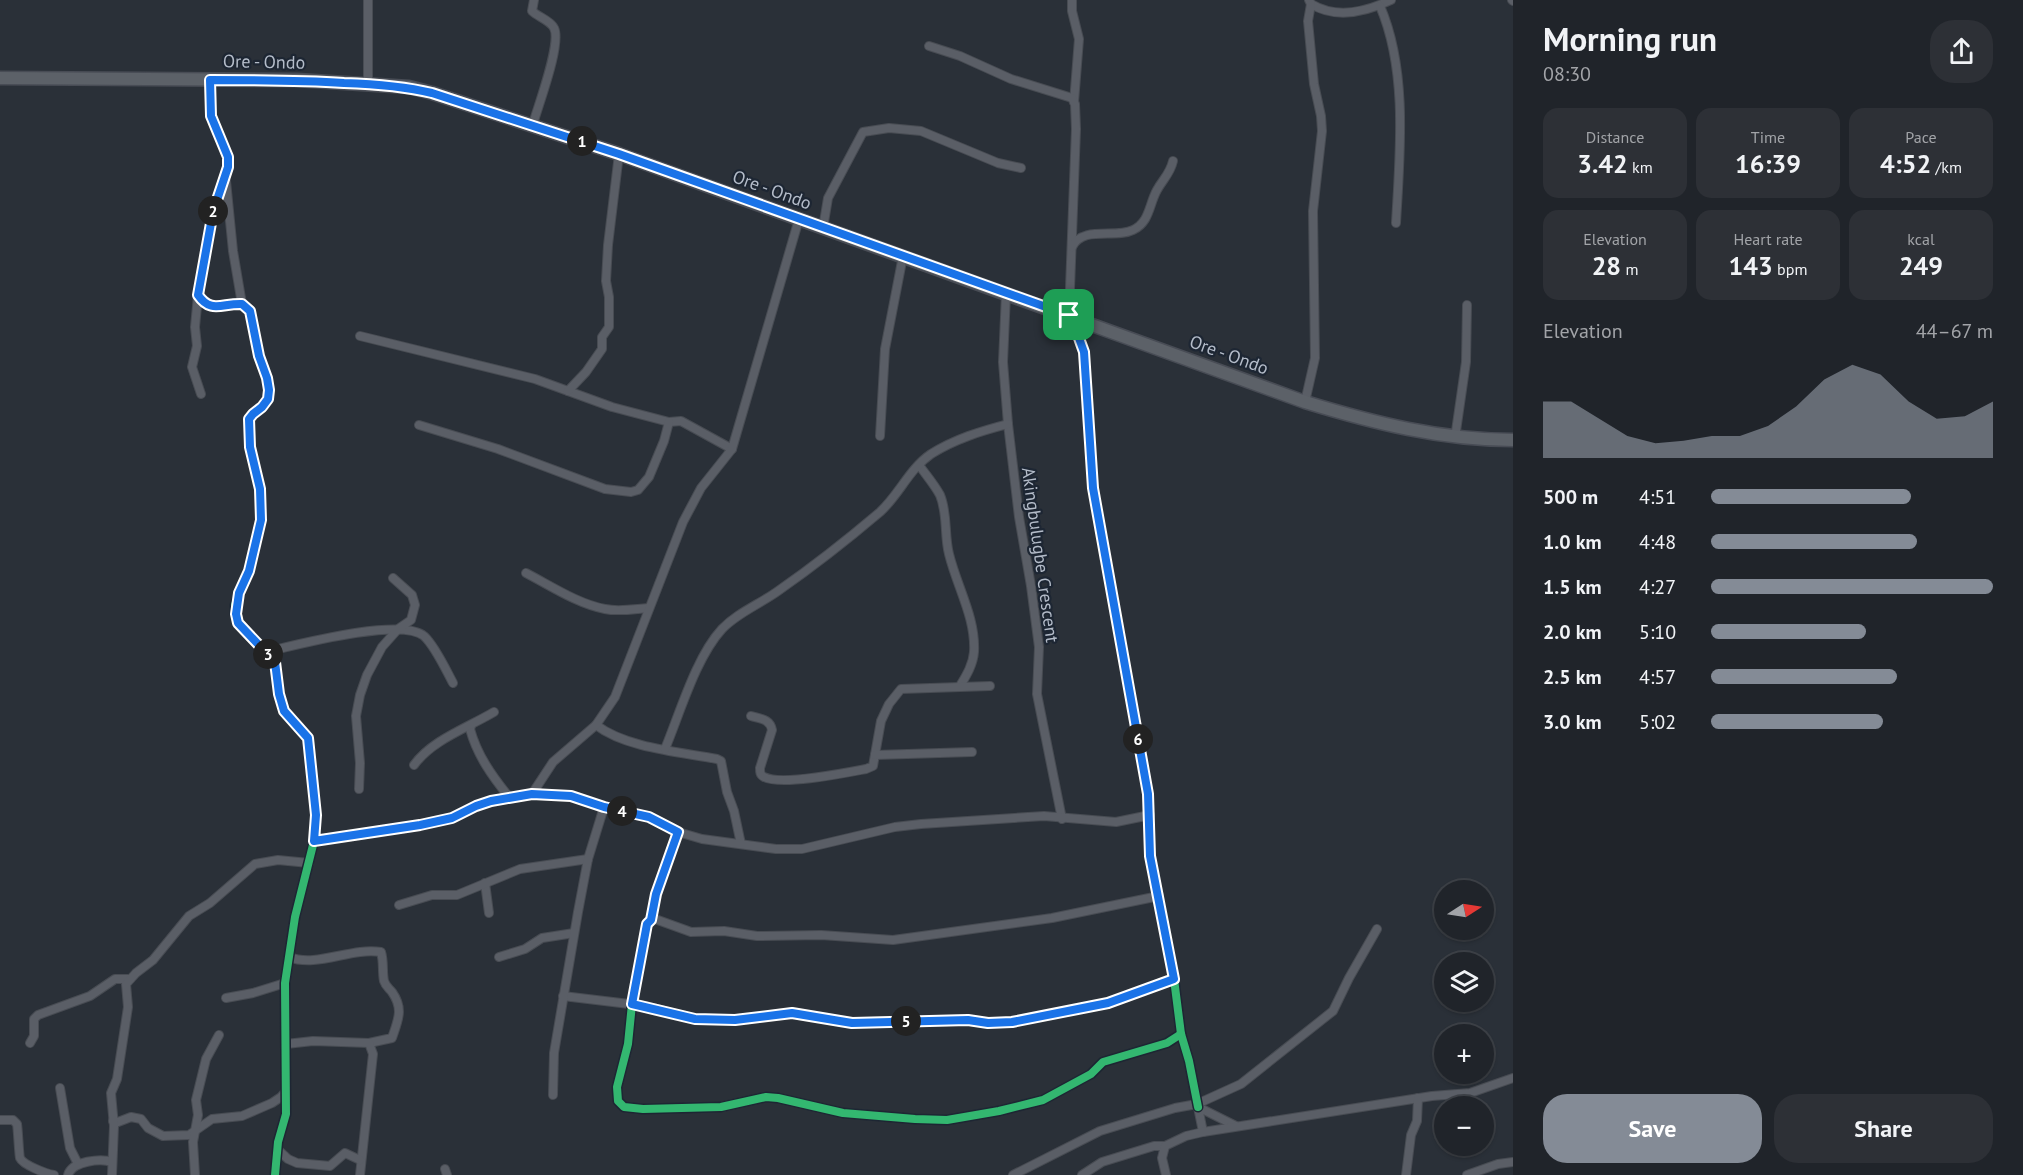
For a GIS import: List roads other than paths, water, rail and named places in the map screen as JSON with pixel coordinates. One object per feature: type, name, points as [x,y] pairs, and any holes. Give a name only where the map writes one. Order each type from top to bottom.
[{"type":"main road","name":"Ore - Ondo","points":[[0,78],[297,80],[420,90],[533,124],[619,154],[1305,402],[1375,423],[1421,433],[1455,438],[1513,440]]},
{"type":"street","points":[[368,0],[368,84]]},
{"type":"street","points":[[533,124],[555,49],[555,30],[550,23],[532,11],[534,0]]},
{"type":"street","points":[[1072,0],[1072,11],[1079,39],[1074,102],[1076,129],[1070,316],[1084,352],[1093,488],[1148,794],[1150,856],[1174,979],[1181,1034],[1189,1061],[1203,1132]]},
{"type":"street","points":[[1310,2],[1318,9],[1349,13],[1380,6],[1391,0]]},
{"type":"street","points":[[1305,402],[1315,358],[1313,211],[1322,131],[1314,84],[1308,21],[1310,2]]},
{"type":"street","points":[[1380,6],[1394,46],[1397,68],[1396,223]]},
{"type":"street","points":[[928,46],[960,56],[1011,79],[1068,95],[1074,102]]},
{"type":"street","points":[[201,394],[192,367],[197,346],[195,327],[198,295],[213,212],[225,179],[228,157],[211,116],[210,80]]},
{"type":"street","points":[[823,228],[828,198],[863,132],[889,128],[921,131],[998,163],[1021,168]]},
{"type":"street","points":[[568,391],[602,350],[603,337],[609,327],[609,297],[606,281],[608,245],[619,154]]},
{"type":"street","points":[[1072,247],[1074,242],[1088,235],[1122,233],[1141,225],[1147,217],[1156,191],[1170,173],[1173,161]]},
{"type":"street","points":[[225,179],[242,304],[250,311],[269,390],[268,399],[249,419],[250,447],[260,489],[261,520],[249,571],[237,599],[236,614],[238,623],[275,662],[279,694],[284,711],[308,738],[316,815],[314,841],[295,918],[285,983],[286,1114],[277,1149],[275,1175]]},
{"type":"street","points":[[532,794],[553,762],[596,725],[615,697],[682,522],[701,488],[732,449],[799,219]]},
{"type":"street","points":[[880,436],[885,349],[903,256]]},
{"type":"street","name":"Akingbulugbe Crescent","points":[[1006,294],[1003,362],[1017,505],[1039,647],[1036,694],[1062,819]]},
{"type":"street","points":[[198,295],[205,304],[211,307],[242,304]]},
{"type":"street","points":[[1455,438],[1466,362],[1467,305]]},
{"type":"street","points":[[360,336],[535,379],[612,407],[669,422],[681,421],[732,449]]},
{"type":"street","points":[[419,425],[498,449],[605,489],[630,492],[638,490],[649,477],[669,422]]},
{"type":"street","points":[[665,749],[703,658],[722,629],[814,566],[885,507],[929,456],[949,444],[1008,424]]},
{"type":"street","points":[[919,465],[940,496],[944,510],[949,555],[969,614],[974,653],[970,668],[960,686]]},
{"type":"street","points":[[526,573],[588,604],[604,609],[648,608]]},
{"type":"street","points":[[359,789],[360,763],[356,716],[360,695],[379,653],[398,629],[411,620],[415,605],[412,595],[393,578]]},
{"type":"street","points":[[266,652],[368,631],[407,629],[424,636],[453,683]]},
{"type":"street","points":[[751,716],[768,720],[771,724],[772,730],[760,768],[764,777],[779,780],[800,779],[873,766],[881,721],[889,704],[901,689],[990,686]]},
{"type":"street","points":[[414,765],[421,755],[441,741],[494,712]]},
{"type":"street","points":[[596,725],[622,738],[721,761],[741,844]]},
{"type":"street","points":[[471,726],[472,736],[484,764],[509,797]]},
{"type":"street","points":[[875,755],[972,752]]},
{"type":"street","points":[[314,841],[420,825],[452,818],[476,806],[509,797],[532,794],[571,796],[604,807],[649,817],[678,832],[702,840],[776,849],[802,849],[896,827],[921,824],[1044,816],[1116,822],[1150,815]]},
{"type":"street","points":[[553,1095],[554,1053],[574,933],[588,859],[604,807]]},
{"type":"street","points":[[678,832],[656,894],[651,920],[647,924],[632,1004],[628,1044],[616,1094],[618,1101],[624,1107],[644,1109],[721,1107],[766,1097],[843,1113],[946,1120],[999,1111],[1043,1100],[1091,1074],[1103,1062],[1167,1043],[1181,1034]]},
{"type":"street","points":[[399,905],[432,895],[457,895],[520,869],[588,859]]},
{"type":"street","points":[[112,1175],[111,1093],[117,1079],[128,1007],[126,984],[130,978],[153,960],[189,916],[210,903],[255,864],[279,860],[309,863]]},
{"type":"street","points":[[485,883],[489,913]]},
{"type":"street","points":[[651,920],[655,919],[691,932],[724,931],[757,936],[821,935],[893,940],[1042,920],[1159,896]]},
{"type":"street","points":[[1013,1175],[1100,1131],[1174,1108],[1198,1106],[1241,1084],[1333,1011],[1377,928]]},
{"type":"street","points":[[500,957],[525,949],[542,938],[574,933]]},
{"type":"street","points":[[286,1044],[313,1041],[369,1043],[392,1038],[400,1010],[398,1001],[384,982],[384,961],[381,952],[354,951],[304,960],[289,957]]},
{"type":"street","points":[[30,1043],[34,1036],[34,1019],[38,1015],[90,996],[115,980],[130,978]]},
{"type":"street","points":[[563,996],[632,1004],[695,1019],[735,1020],[792,1013],[852,1023],[968,1020],[988,1023],[1012,1022],[1108,1003],[1174,979]]},
{"type":"street","points":[[226,998],[253,993],[285,983]]},
{"type":"street","points":[[195,1175],[193,1142],[198,1115],[196,1100],[206,1059],[219,1035]]},
{"type":"street","points":[[360,1175],[373,1054],[369,1043]]},
{"type":"street","points":[[1082,1175],[1102,1162],[1154,1146],[1166,1146],[1186,1136],[1203,1132],[1418,1098],[1470,1093],[1513,1078]]},
{"type":"street","points":[[60,1088],[70,1148],[78,1164]]},
{"type":"street","points":[[113,1121],[118,1122],[131,1117],[141,1119],[148,1128],[163,1136],[189,1135],[212,1119],[242,1116],[272,1103],[286,1090]]},
{"type":"street","points":[[1406,1175],[1411,1135],[1417,1121],[1418,1098]]},
{"type":"street","points":[[1198,1106],[1236,1126]]},
{"type":"street","points":[[0,1120],[13,1120],[17,1124],[20,1158],[38,1170],[54,1175]]},
{"type":"street","points":[[1166,1146],[1162,1158],[1166,1175]]},
{"type":"street","points":[[277,1149],[288,1159],[297,1163],[330,1166],[345,1153],[360,1160]]},
{"type":"street","points":[[60,1175],[64,1173],[68,1175],[70,1170],[78,1164],[103,1159],[112,1162]]},
{"type":"street","points":[[1467,1175],[1498,1164],[1513,1162]]}]
